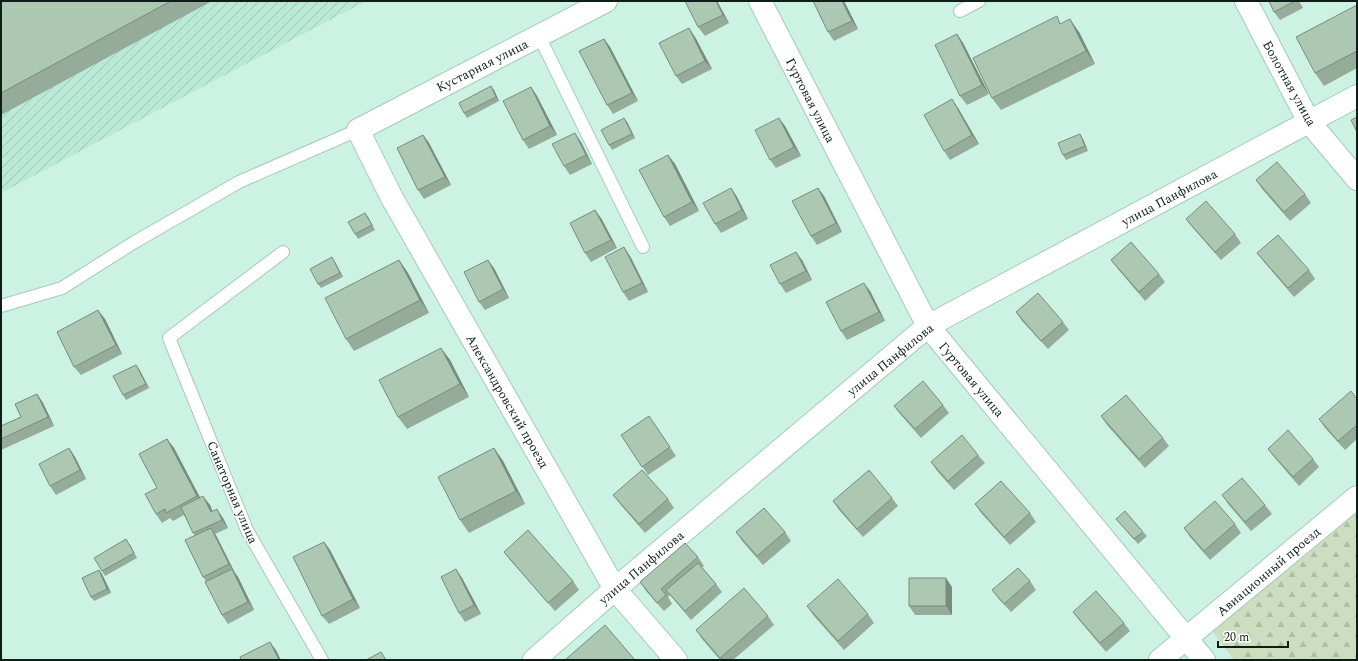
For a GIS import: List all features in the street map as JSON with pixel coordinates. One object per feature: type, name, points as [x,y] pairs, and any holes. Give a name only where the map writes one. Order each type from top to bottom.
[{"type":"street","name":"Кустарная улица","points":[[358,130],[606,1]]},
{"type":"street","name":"Гуртовая улица","points":[[760,1],[928,326],[1204,660]]},
{"type":"street","name":"Болотная улица","points":[[1246,1],[1309,122],[1357,179]]},
{"type":"street","name":"улица Панфилова","points":[[534,660],[928,326],[1357,96]]},
{"type":"street","name":"Александровский проезд","points":[[358,130],[392,198],[616,589],[676,660]]},
{"type":"street","name":"Авиационный проезд","points":[[1160,660],[1357,497]]},
{"type":"lane","points":[[960,11],[979,1]]},
{"type":"lane","points":[[539,36],[643,247]]},
{"type":"lane","points":[[1,306],[62,288],[133,243],[239,182],[358,130]]},
{"type":"lane","name":"Санаторная улица","points":[[283,252],[169,338],[248,530],[322,660]]},
{"type":"shaded area","points":[[1,1],[366,1],[1,193]]},
{"type":"green space","points":[[1357,509],[1357,660],[1234,660],[1209,627]]},
{"type":"building","points":[[1,1],[171,1],[1,93]]},
{"type":"building","points":[[685,1],[716,1],[723,15],[698,27]]},
{"type":"building","points":[[813,1],[842,1],[852,21],[828,32]]},
{"type":"building","points":[[1269,1],[1295,1],[1274,12]]},
{"type":"building","points":[[1357,5],[1357,51],[1315,73],[1296,37]]},
{"type":"building","points":[[1057,16],[1060,24],[1070,19],[1086,51],[992,98],[973,58]]},
{"type":"building","points":[[689,28],[705,61],[676,76],[659,43]]},
{"type":"building","points":[[957,34],[982,85],[960,96],[935,45]]},
{"type":"building","points":[[604,39],[632,93],[607,105],[579,51]]},
{"type":"building","points":[[491,86],[496,97],[464,113],[459,103]]},
{"type":"building","points":[[531,87],[550,126],[523,140],[503,101]]},
{"type":"building","points":[[952,99],[972,135],[944,151],[924,115]]},
{"type":"building","points":[[1357,117],[1357,132],[1351,120]]},
{"type":"building","points":[[624,118],[632,134],[609,145],[601,130]]},
{"type":"building","points":[[779,118],[794,147],[770,160],[755,130]]},
{"type":"building","points":[[575,133],[586,155],[564,166],[552,144]]},
{"type":"building","points":[[1080,134],[1085,146],[1063,155],[1058,143]]},
{"type":"building","points":[[423,135],[445,177],[418,190],[397,148]]},
{"type":"building","points":[[668,155],[692,202],[664,217],[639,170]]},
{"type":"building","points":[[1277,162],[1305,194],[1284,212],[1256,180]]},
{"type":"building","points":[[731,188],[742,210],[715,224],[703,203]]},
{"type":"building","points":[[818,188],[836,223],[811,236],[792,201]]},
{"type":"building","points":[[1206,201],[1235,234],[1215,252],[1186,219]]},
{"type":"building","points":[[595,210],[611,240],[585,253],[570,223]]},
{"type":"building","points":[[365,213],[372,225],[355,234],[348,222]]},
{"type":"building","points":[[1278,235],[1309,270],[1288,288],[1257,253]]},
{"type":"building","points":[[1131,242],[1159,274],[1139,292],[1111,260]]},
{"type":"building","points":[[624,247],[642,283],[623,292],[605,257]]},
{"type":"building","points":[[796,252],[806,271],[780,284],[770,265]]},
{"type":"building","points":[[332,257],[340,273],[318,284],[310,269]]},
{"type":"building","points":[[399,260],[420,300],[346,339],[325,298]]},
{"type":"building","points":[[488,260],[503,289],[479,302],[464,272]]},
{"type":"building","points":[[864,283],[879,312],[841,331],[826,302]]},
{"type":"building","points":[[1038,293],[1063,322],[1041,341],[1016,312]]},
{"type":"building","points":[[98,310],[116,345],[74,367],[57,332]]},
{"type":"building","points":[[441,348],[460,384],[398,417],[379,380]]},
{"type":"building","points":[[136,365],[146,384],[123,395],[113,376]]},
{"type":"building","points":[[923,381],[943,405],[915,429],[894,406]]},
{"type":"building","points":[[1351,391],[1357,399],[1357,425],[1338,441],[1319,419]]},
{"type":"building","points":[[37,394],[48,417],[1,439],[1,426],[21,417],[15,404]]},
{"type":"building","points":[[1126,395],[1163,438],[1139,459],[1101,416]]},
{"type":"building","points":[[649,416],[670,447],[642,467],[621,435]]},
{"type":"building","points":[[1288,430],[1313,459],[1293,477],[1268,449]]},
{"type":"building","points":[[962,435],[978,455],[948,481],[931,462]]},
{"type":"building","points":[[167,439],[197,496],[166,513],[165,509],[156,514],[145,494],[157,488],[139,454]]},
{"type":"building","points":[[69,448],[80,470],[50,486],[39,464]]},
{"type":"building","points":[[494,448],[516,491],[460,520],[438,477]]},
{"type":"building","points":[[642,470],[668,499],[639,524],[613,495]]},
{"type":"building","points":[[869,470],[892,498],[857,529],[833,501]]},
{"type":"building","points":[[1242,478],[1265,505],[1245,522],[1222,495]]},
{"type":"building","points":[[1001,481],[1030,513],[1004,537],[975,504]]},
{"type":"building","points":[[203,496],[211,512],[217,509],[222,520],[193,533],[181,507]]},
{"type":"building","points":[[1215,501],[1235,524],[1204,551],[1184,528]]},
{"type":"building","points":[[764,508],[785,532],[757,556],[736,532]]},
{"type":"building","points":[[1125,511],[1143,532],[1134,539],[1116,519]]},
{"type":"building","points":[[211,528],[229,564],[203,577],[185,540]]},
{"type":"building","points":[[528,530],[573,581],[548,603],[504,552]]},
{"type":"building","points":[[126,539],[134,553],[102,571],[94,558]]},
{"type":"building","points":[[324,542],[353,599],[322,616],[293,557]]},
{"type":"building","points":[[685,543],[698,557],[661,589],[666,595],[657,603],[640,582]]},
{"type":"building","points":[[698,563],[716,584],[685,611],[666,590]]},
{"type":"building","points":[[1018,568],[1030,581],[1004,604],[992,590]]},
{"type":"building","points":[[232,569],[248,602],[222,615],[205,582]]},
{"type":"building","points":[[456,569],[474,605],[459,613],[441,577]]},
{"type":"building","points":[[99,570],[107,589],[91,597],[82,578]]},
{"type":"building","points":[[909,578],[946,578],[946,606],[909,606]]},
{"type":"building","points":[[838,579],[868,614],[838,641],[807,606]]},
{"type":"building","points":[[744,588],[768,616],[720,658],[696,630]]},
{"type":"building","points":[[1096,591],[1124,623],[1100,643],[1073,612]]},
{"type":"building","points":[[605,625],[635,660],[565,660]]},
{"type":"building","points":[[270,642],[279,660],[241,660],[240,657]]},
{"type":"building","points":[[381,652],[386,660],[366,660]]}]
